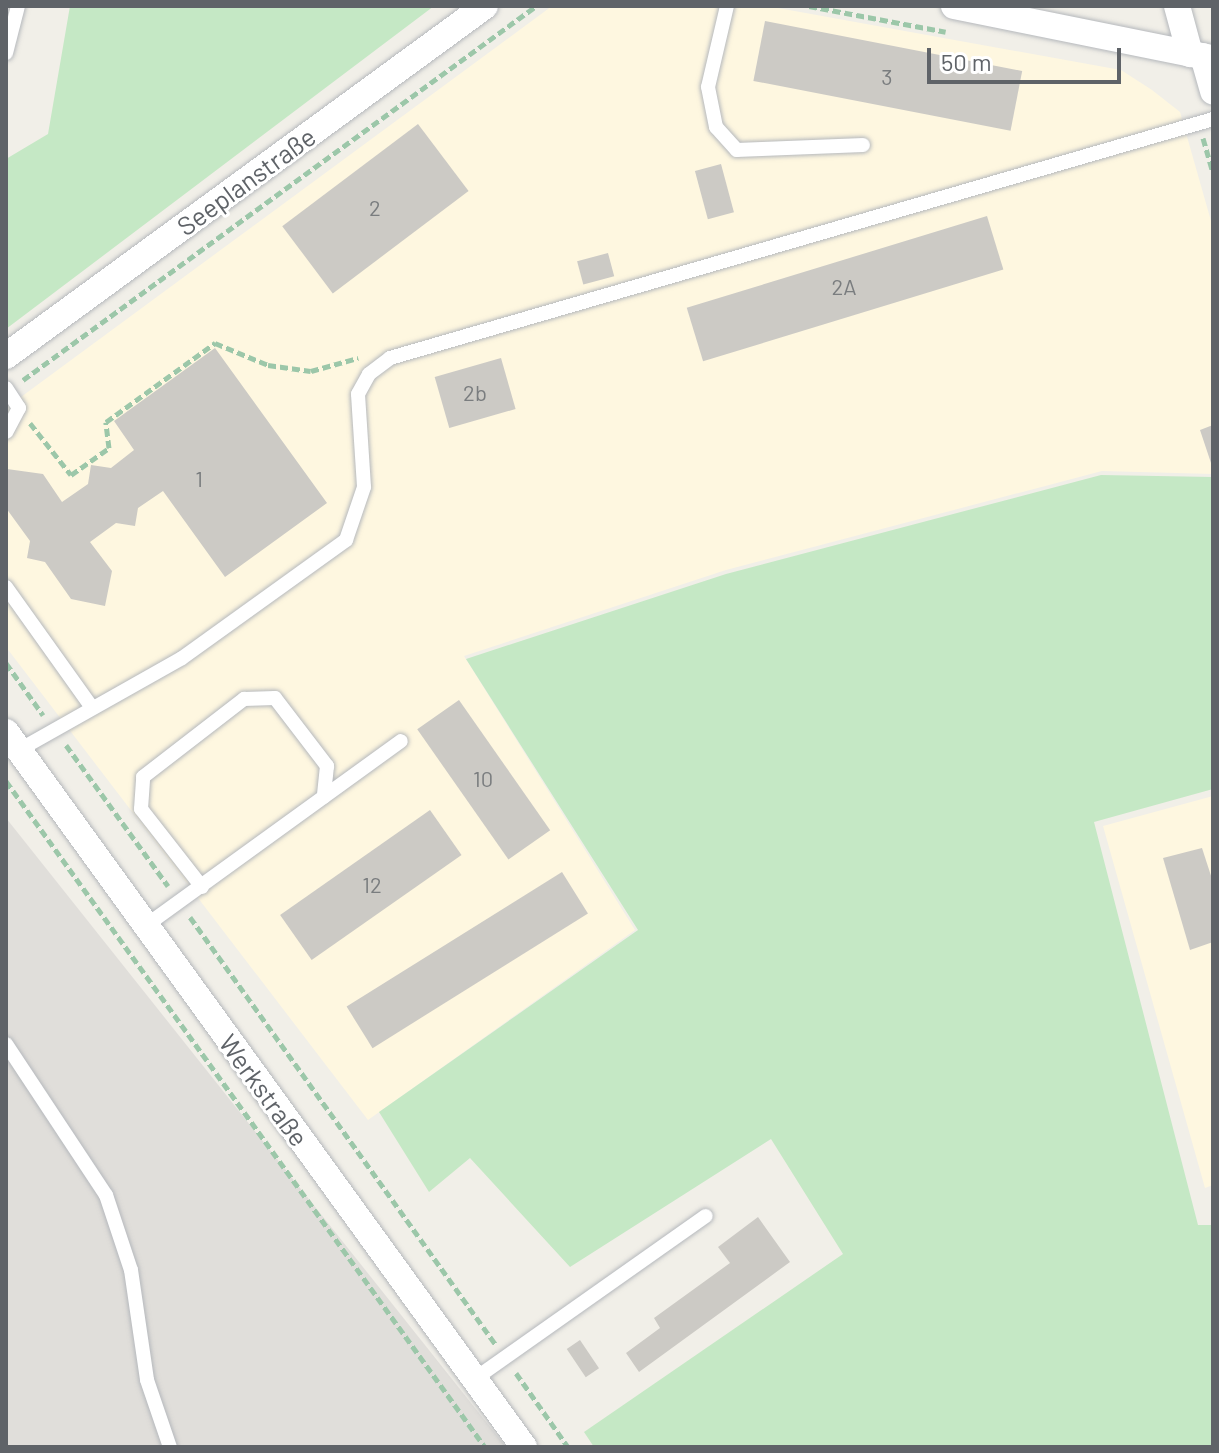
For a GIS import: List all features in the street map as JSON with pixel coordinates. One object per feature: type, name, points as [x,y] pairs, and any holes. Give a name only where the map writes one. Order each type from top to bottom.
[{"type":"street","name":"Seeplanstraße","points":[[6,356],[485,6]]},
{"type":"street","points":[[954,6],[1202,56]]},
{"type":"street","points":[[1177,6],[1202,56],[1213,92]]},
{"type":"street","name":"Werkstraße","points":[[12,741],[524,1447]]},
{"type":"lane","points":[[6,53],[18,6]]},
{"type":"lane","points":[[727,6],[708,87],[716,127],[737,150],[863,145]]},
{"type":"lane","points":[[12,741],[54,729],[182,658],[346,540],[364,487],[358,394],[369,374],[390,358],[1213,119]]},
{"type":"lane","points":[[6,432],[19,408],[7,390]]},
{"type":"lane","points":[[6,587],[91,706]]},
{"type":"lane","points":[[202,887],[141,809],[143,777],[244,699],[275,698],[327,766],[324,797]]},
{"type":"lane","points":[[144,927],[401,741]]},
{"type":"lane","points":[[6,1044],[106,1195],[131,1270],[147,1380],[170,1447]]},
{"type":"lane","points":[[476,1378],[706,1216]]},
{"type":"path","points":[[7,390],[536,6]]},
{"type":"path","points":[[19,408],[71,475],[109,448],[106,422],[215,343],[268,365],[311,371],[373,354],[390,358]]},
{"type":"path","points":[[6,663],[568,1447]]},
{"type":"path","points":[[6,781],[485,1447]]},
{"type":"shaded area","points":[[552,6],[767,6],[1121,70],[1152,90],[1180,112],[1213,228],[1213,474],[1102,471],[726,570],[464,656],[635,930],[368,1120],[6,647],[6,408]]},
{"type":"shaded area","points":[[1213,796],[1213,1185],[1205,1188],[1103,826]]},
{"type":"shaded area","points":[[6,818],[506,1447],[6,1447]]},
{"type":"green space","points":[[70,6],[434,6],[6,329],[6,159],[48,134]]},
{"type":"green space","points":[[1101,475],[1213,477],[1213,789],[1094,822],[1198,1225],[1213,1225],[1213,1447],[594,1447],[584,1432],[843,1254],[771,1139],[570,1267],[470,1158],[429,1192],[379,1112],[638,930],[466,659],[726,574]]},
{"type":"building","points":[[765,21],[1022,71],[1011,131],[753,81]]},
{"type":"building","points":[[418,124],[469,191],[333,293],[282,226]]},
{"type":"building","points":[[721,164],[734,212],[708,219],[695,171]]},
{"type":"building","points":[[987,216],[1003,270],[703,361],[687,308]]},
{"type":"building","points":[[608,253],[614,276],[583,284],[577,261]]},
{"type":"building","points":[[215,348],[327,503],[225,577],[163,491],[138,508],[135,526],[116,523],[90,542],[112,571],[105,606],[71,599],[45,562],[27,558],[30,541],[6,508],[7,469],[43,474],[62,502],[88,484],[91,465],[111,468],[134,450],[114,421]]},
{"type":"building","points":[[501,358],[516,409],[449,428],[435,377]]},
{"type":"building","points":[[1213,425],[1213,466],[1212,466],[1200,430]]},
{"type":"building","points":[[459,700],[550,830],[508,859],[417,729]]},
{"type":"building","points":[[430,810],[462,855],[312,960],[280,915]]},
{"type":"building","points":[[1202,848],[1213,882],[1213,942],[1190,950],[1163,858]]},
{"type":"building","points":[[562,872],[588,914],[373,1048],[347,1007]]},
{"type":"building","points":[[758,1217],[790,1262],[639,1372],[626,1353],[660,1328],[654,1318],[730,1263],[718,1247]]},
{"type":"building","points":[[580,1340],[599,1368],[586,1377],[567,1349]]}]
